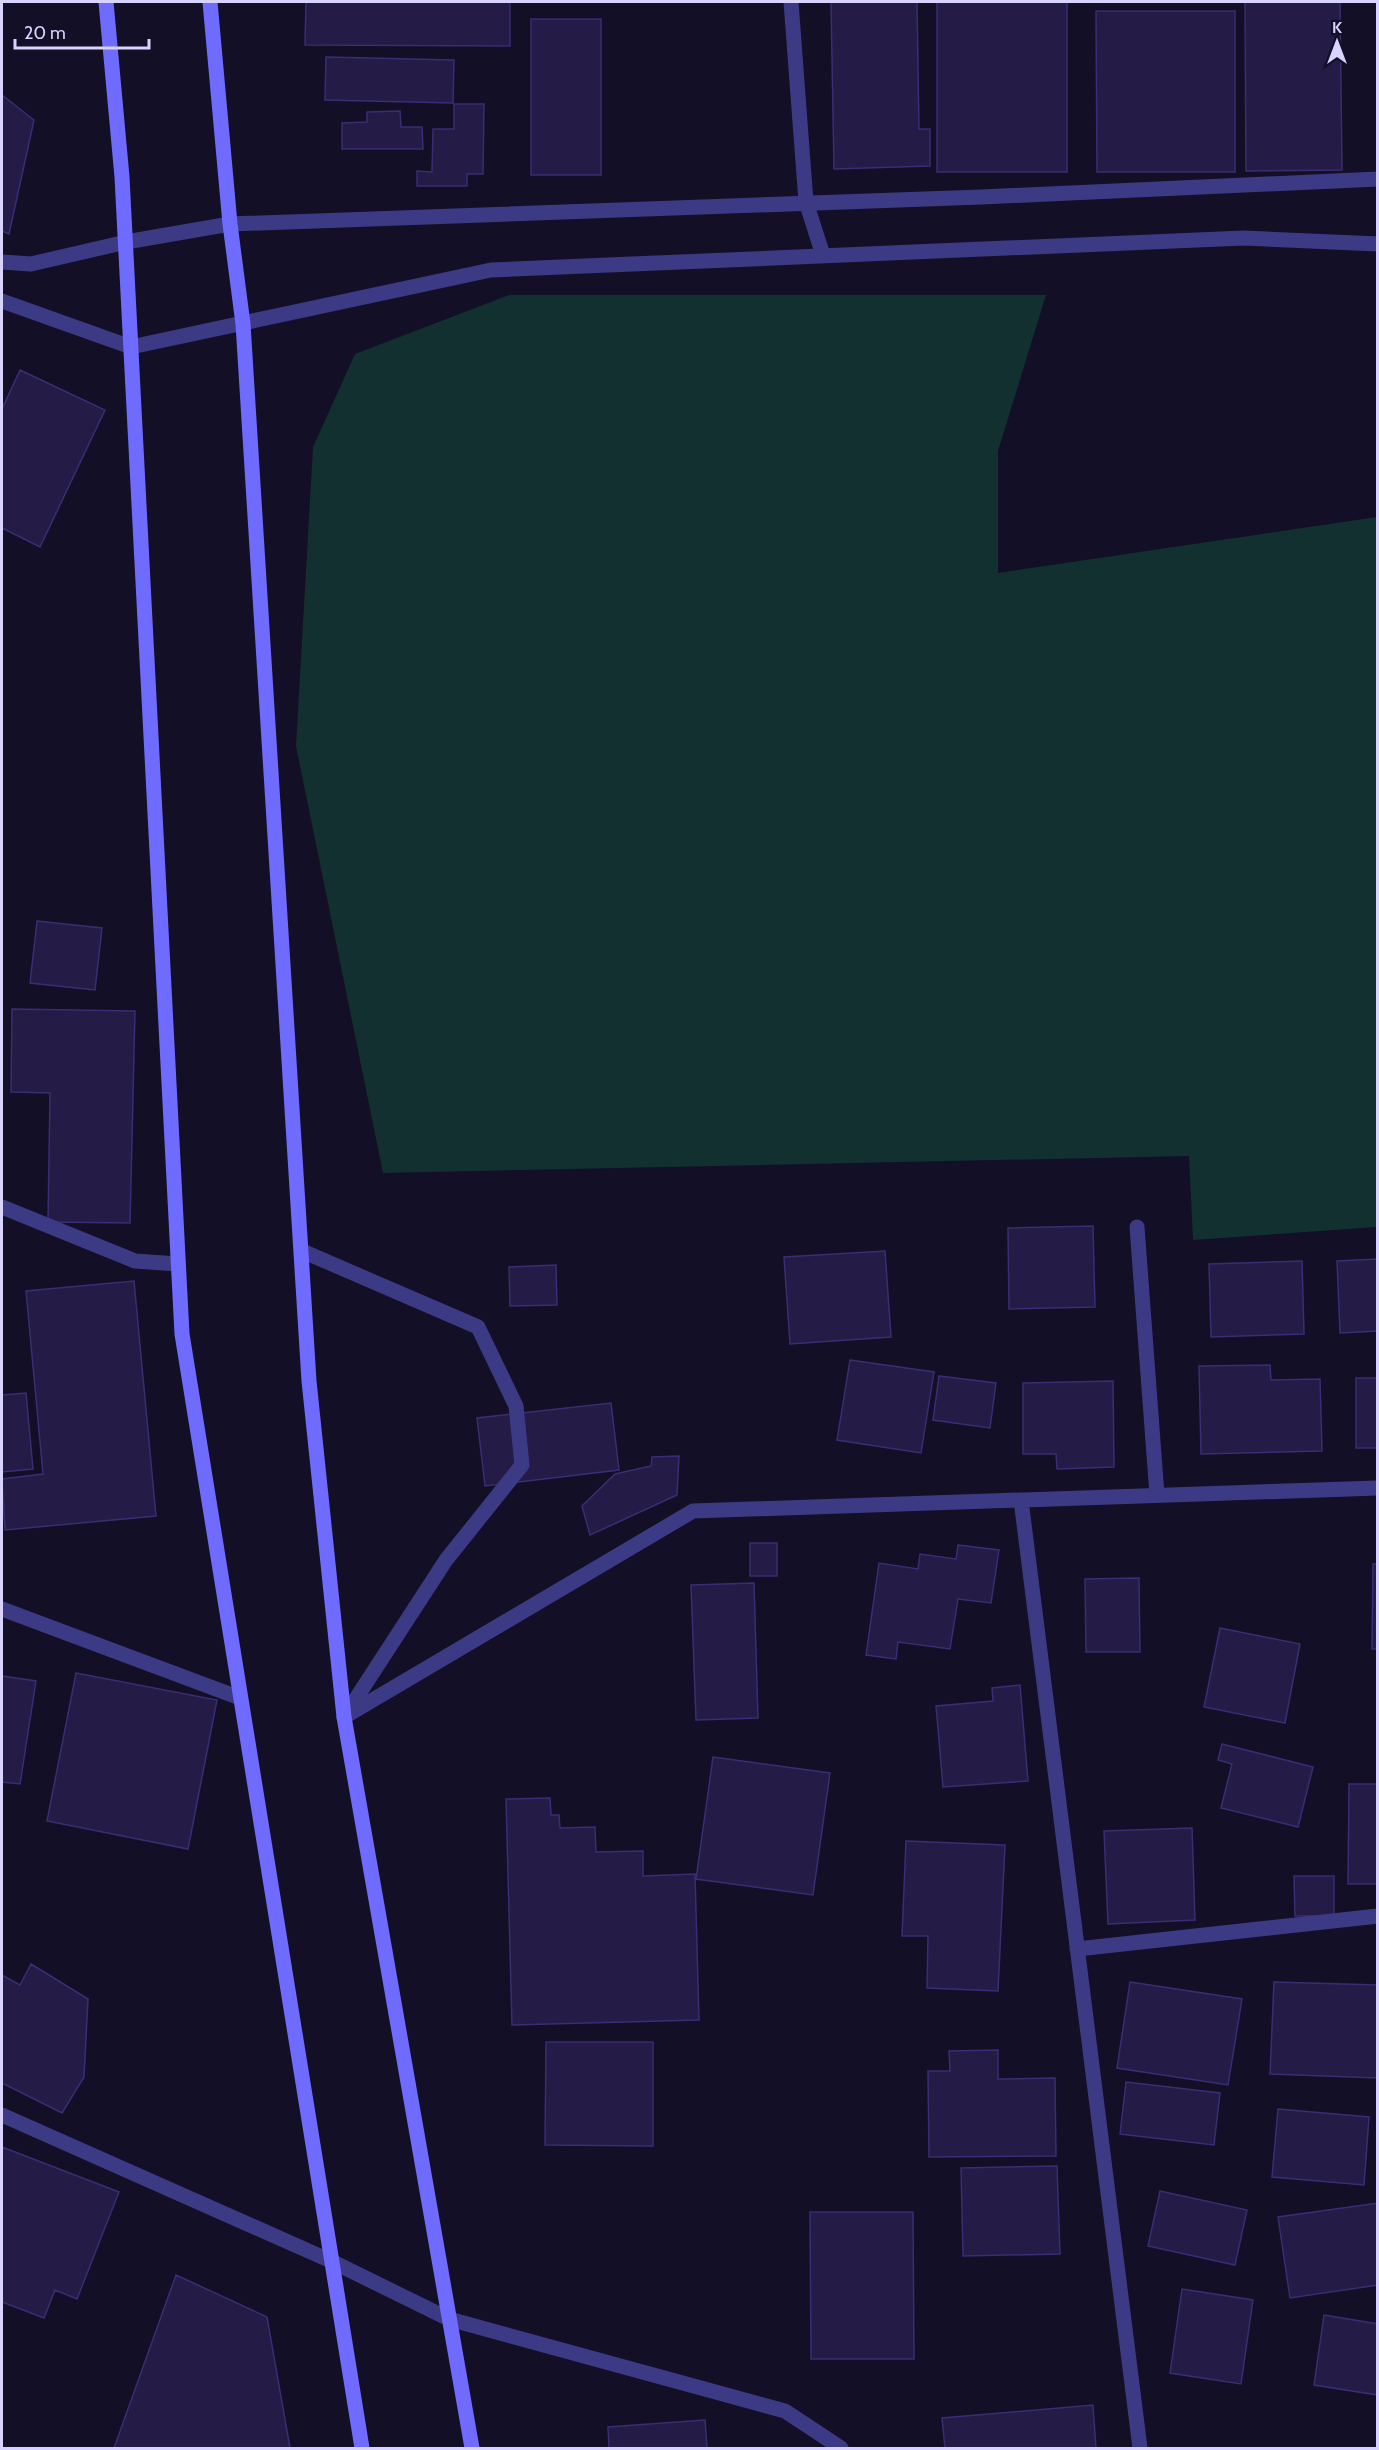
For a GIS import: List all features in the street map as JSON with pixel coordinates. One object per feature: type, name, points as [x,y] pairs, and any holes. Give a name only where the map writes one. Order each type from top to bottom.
[{"type":"main road","points":[[106,2],[126,242],[182,1334],[362,2448]]},
{"type":"main road","points":[[210,2],[230,224],[243,324],[309,1381],[344,1717],[472,2448]]},
{"type":"street","points":[[791,2],[806,202],[823,255]]},
{"type":"street","points":[[2,262],[31,264],[126,242],[230,224],[993,196],[1377,179]]},
{"type":"street","points":[[2,301],[131,347],[491,270],[1244,238],[1377,244]]},
{"type":"street","points":[[2,1207],[135,1261],[178,1264]]},
{"type":"street","points":[[1137,1227],[1157,1495]]},
{"type":"street","points":[[302,1251],[477,1327],[516,1406],[522,1465],[446,1560],[344,1717]]},
{"type":"street","points":[[344,1717],[693,1511],[1377,1488]]},
{"type":"street","points":[[1021,1500],[1140,2448]]},
{"type":"street","points":[[2,1609],[240,1698]]},
{"type":"street","points":[[1077,1949],[1377,1916]]},
{"type":"street","points":[[2,2115],[331,2261],[450,2319],[785,2411],[841,2448]]},
{"type":"green space","points":[[509,295],[1046,295],[998,451],[998,573],[1377,517],[1377,1227],[1193,1240],[1189,1156],[383,1173],[296,746],[313,447],[355,354]]},
{"type":"building","points":[[306,2],[510,2],[510,46],[305,45]]},
{"type":"building","points":[[831,2],[917,2],[919,129],[930,129],[930,166],[834,169]]},
{"type":"building","points":[[937,2],[1067,2],[1067,172],[937,172]]},
{"type":"building","points":[[1245,2],[1340,2],[1342,170],[1246,171]]},
{"type":"building","points":[[1096,11],[1235,11],[1235,172],[1097,172]]},
{"type":"building","points":[[531,19],[601,19],[601,175],[531,175]]},
{"type":"building","points":[[326,57],[454,60],[453,103],[325,100]]},
{"type":"building","points":[[2,95],[34,120],[9,234],[2,231]]},
{"type":"building","points":[[454,104],[484,104],[483,174],[467,174],[467,186],[417,186],[417,171],[432,172],[433,129],[454,129]]},
{"type":"building","points":[[400,111],[401,127],[422,127],[423,149],[342,149],[342,123],[367,122],[367,112]]},
{"type":"building","points":[[20,370],[105,410],[40,547],[2,528],[2,409]]},
{"type":"building","points":[[37,921],[102,928],[95,990],[30,983]]},
{"type":"building","points":[[12,1009],[135,1011],[130,1223],[48,1222],[50,1093],[11,1092]]},
{"type":"building","points":[[1093,1226],[1095,1307],[1009,1309],[1008,1228]]},
{"type":"building","points":[[885,1251],[891,1337],[790,1344],[784,1257]]},
{"type":"building","points":[[1378,1259],[1378,1331],[1340,1333],[1337,1261]]},
{"type":"building","points":[[1302,1261],[1304,1334],[1211,1337],[1209,1264]]},
{"type":"building","points":[[556,1265],[557,1305],[510,1306],[509,1267]]},
{"type":"building","points":[[134,1281],[156,1516],[5,1530],[2,1479],[43,1474],[26,1291]]},
{"type":"building","points":[[850,1360],[934,1372],[921,1453],[837,1440]]},
{"type":"building","points":[[1270,1365],[1271,1380],[1320,1379],[1322,1451],[1201,1454],[1199,1366]]},
{"type":"building","points":[[939,1376],[996,1383],[990,1428],[933,1420]]},
{"type":"building","points":[[1356,1378],[1378,1378],[1378,1448],[1356,1448]]},
{"type":"building","points":[[1113,1381],[1114,1467],[1057,1469],[1056,1454],[1023,1454],[1023,1383]]},
{"type":"building","points":[[26,1393],[33,1469],[2,1472],[2,1395]]},
{"type":"building","points":[[611,1403],[619,1470],[485,1486],[477,1418]]},
{"type":"building","points":[[679,1456],[677,1495],[590,1535],[582,1506],[615,1474],[651,1466],[652,1457]]},
{"type":"building","points":[[750,1543],[777,1543],[777,1576],[750,1576]]},
{"type":"building","points":[[958,1545],[999,1550],[991,1603],[958,1599],[950,1649],[898,1642],[896,1659],[866,1655],[879,1563],[918,1569],[920,1554],[956,1559]]},
{"type":"building","points":[[1373,1564],[1378,1564],[1378,1649],[1372,1649]]},
{"type":"building","points":[[1139,1578],[1140,1652],[1086,1652],[1085,1579]]},
{"type":"building","points":[[754,1583],[758,1718],[696,1720],[691,1585]]},
{"type":"building","points":[[1220,1628],[1300,1644],[1285,1723],[1204,1707]]},
{"type":"building","points":[[76,1673],[217,1700],[188,1849],[47,1821]]},
{"type":"building","points":[[2,1676],[36,1681],[20,1784],[2,1782]]},
{"type":"building","points":[[1020,1685],[1028,1781],[943,1787],[936,1706],[993,1701],[992,1688]]},
{"type":"building","points":[[1222,1744],[1313,1767],[1298,1827],[1221,1808],[1232,1764],[1218,1760]]},
{"type":"building","points":[[713,1757],[830,1773],[813,1895],[696,1879]]},
{"type":"building","points":[[1349,1784],[1378,1784],[1378,1884],[1348,1884]]},
{"type":"building","points":[[550,1798],[551,1815],[559,1815],[560,1828],[595,1827],[596,1852],[643,1851],[643,1876],[695,1874],[699,2020],[512,2025],[506,1799]]},
{"type":"building","points":[[1192,1828],[1195,1920],[1108,1924],[1104,1831]]},
{"type":"building","points":[[906,1841],[1005,1845],[998,1991],[927,1988],[928,1936],[902,1936]]},
{"type":"building","points":[[1294,1876],[1334,1876],[1334,1916],[1295,1916]]},
{"type":"building","points":[[31,1964],[88,1999],[84,2077],[62,2113],[2,2083],[2,1975],[20,1985]]},
{"type":"building","points":[[1130,1982],[1242,1999],[1228,2085],[1117,2068]]},
{"type":"building","points":[[1274,1982],[1378,1985],[1378,2078],[1270,2074]]},
{"type":"building","points":[[546,2042],[653,2042],[653,2146],[545,2145]]},
{"type":"building","points":[[998,2050],[998,2079],[1055,2078],[1056,2156],[929,2157],[928,2071],[950,2071],[949,2051]]},
{"type":"building","points":[[1126,2082],[1220,2093],[1214,2145],[1120,2134]]},
{"type":"building","points":[[1278,2109],[1369,2117],[1364,2185],[1272,2177]]},
{"type":"building","points":[[2,2147],[119,2192],[77,2299],[55,2290],[44,2318],[2,2302]]},
{"type":"building","points":[[1057,2166],[1060,2254],[963,2256],[961,2168]]},
{"type":"building","points":[[1160,2191],[1247,2210],[1235,2265],[1148,2246]]},
{"type":"building","points":[[1378,2203],[1378,2285],[1290,2298],[1278,2217]]},
{"type":"building","points":[[810,2212],[913,2212],[914,2359],[811,2359]]},
{"type":"building","points":[[176,2275],[267,2317],[290,2448],[114,2448]]},
{"type":"building","points":[[1182,2289],[1253,2300],[1241,2384],[1170,2373]]},
{"type":"building","points":[[1324,2315],[1378,2324],[1378,2395],[1314,2385]]},
{"type":"building","points":[[1093,2405],[1096,2448],[945,2448],[942,2418]]},
{"type":"building","points":[[705,2420],[707,2448],[609,2448],[608,2427]]}]
